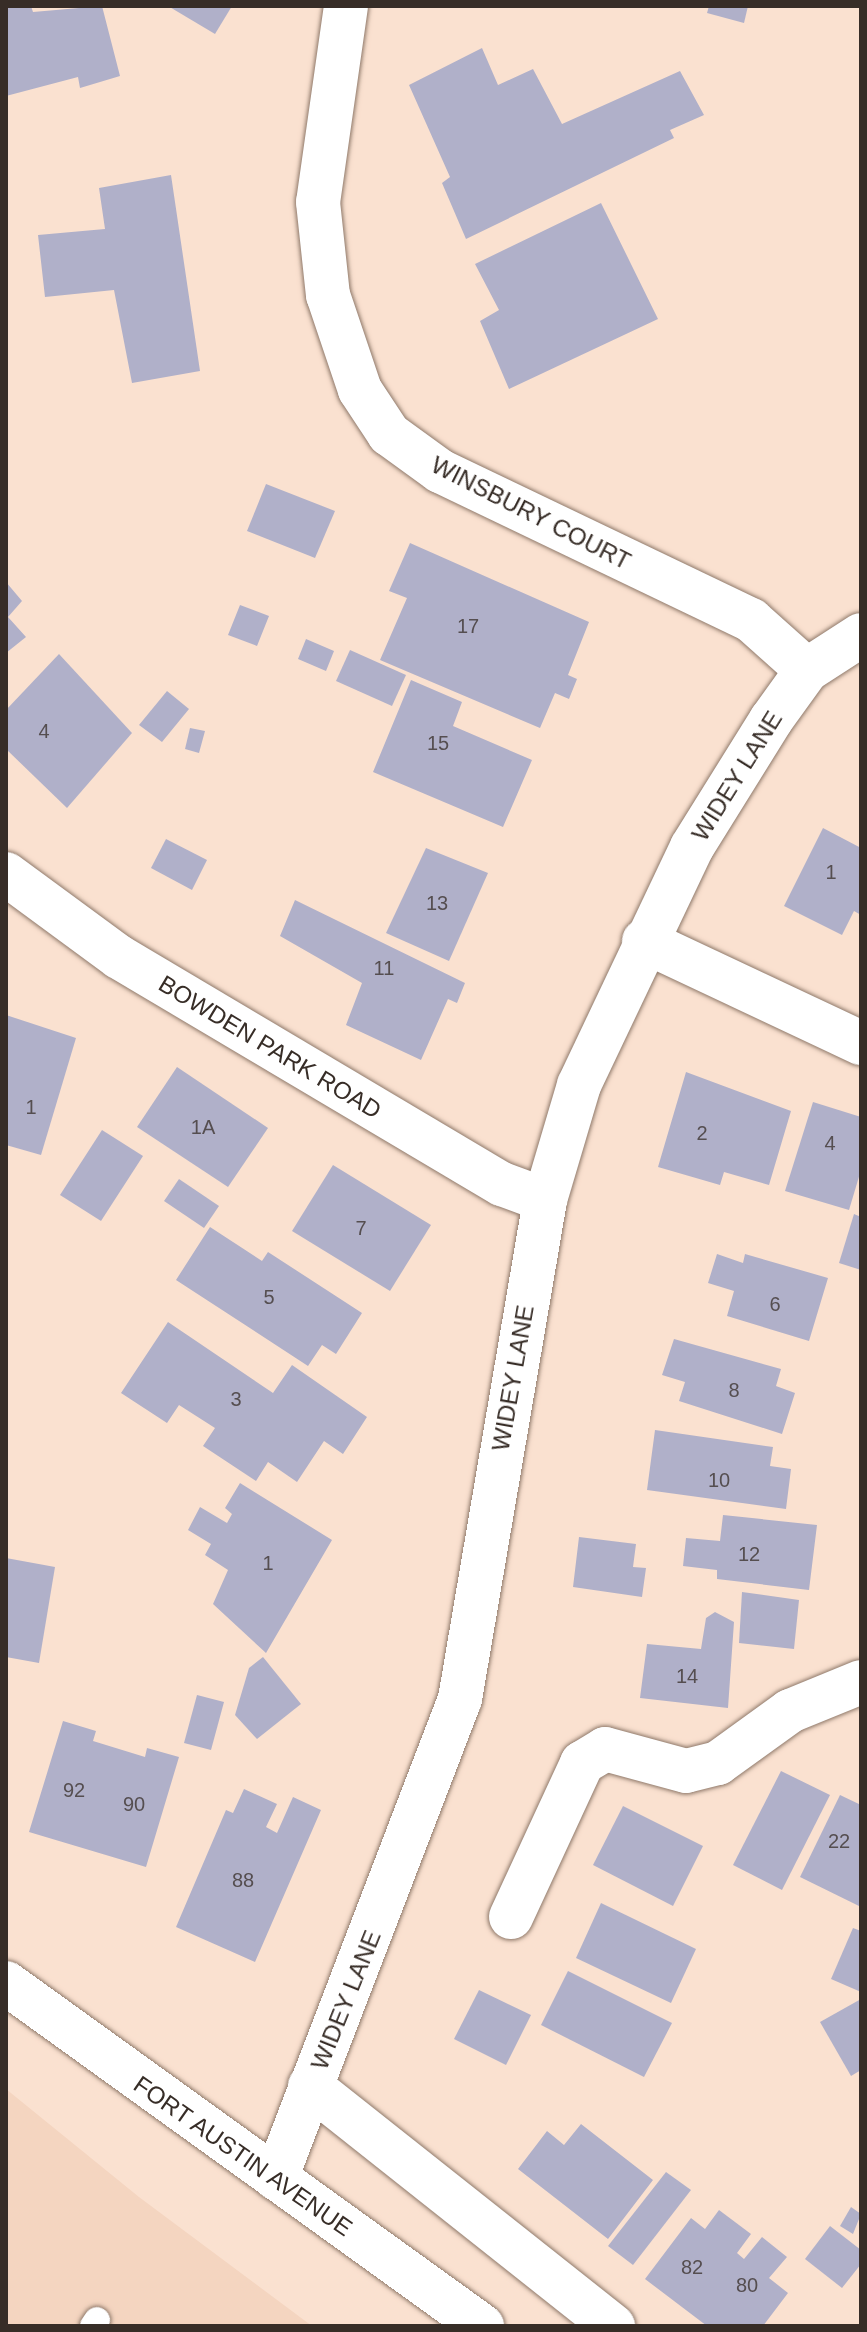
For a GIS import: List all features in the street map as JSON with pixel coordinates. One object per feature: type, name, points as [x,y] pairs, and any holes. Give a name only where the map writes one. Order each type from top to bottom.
[{"type":"street","name":"WINSBURY COURT","points":[[346,6],[318,202],[328,295],[360,390],[389,434],[440,471],[751,620],[807,670]]},
{"type":"street","name":"WIDEY LANE","points":[[276,2178],[310,2086],[417,1825],[460,1699],[545,1200],[579,1085],[644,941],[692,847],[807,670],[861,635]]},
{"type":"street","name":"BOWDEN PARK ROAD","points":[[6,874],[119,957],[502,1184],[545,1200]]},
{"type":"street","points":[[644,941],[861,1043]]},
{"type":"street","points":[[511,1917],[582,1763],[605,1749],[686,1771],[718,1763],[790,1711],[861,1682]]},
{"type":"street","name":"FORT AUSTIN AVENUE","points":[[6,1983],[482,2326]]},
{"type":"street","points":[[310,2086],[613,2326]]},
{"type":"shaded area","points":[[6,2089],[139,2197],[312,2326],[6,2326]]},
{"type":"building","points":[[6,6],[31,6],[33,12],[102,6],[120,76],[80,88],[78,77],[6,96]]},
{"type":"building","points":[[168,6],[232,6],[215,34]]},
{"type":"building","points":[[709,6],[748,6],[744,23],[707,13]]},
{"type":"building","points":[[482,48],[498,85],[533,69],[562,124],[680,71],[704,115],[670,130],[674,138],[466,239],[442,183],[450,177],[409,85]]},
{"type":"building","points":[[171,175],[200,371],[132,383],[114,290],[45,297],[38,235],[105,229],[99,188]]},
{"type":"building","points":[[601,203],[658,319],[509,389],[480,321],[499,310],[475,264]]},
{"type":"building","points":[[266,484],[335,511],[315,558],[247,531]]},
{"type":"building","points":[[410,543],[589,622],[568,675],[577,679],[569,699],[555,693],[540,728],[380,660],[407,598],[389,591]]},
{"type":"building","points":[[6,582],[22,601],[8,617],[26,637],[6,653]]},
{"type":"building","points":[[240,605],[269,616],[257,646],[228,635]]},
{"type":"building","points":[[306,639],[334,651],[326,671],[298,659]]},
{"type":"building","points":[[350,650],[406,675],[392,706],[336,681]]},
{"type":"building","points":[[59,654],[132,733],[67,808],[6,749],[6,710]]},
{"type":"building","points":[[411,680],[462,702],[453,726],[532,760],[503,827],[373,772]]},
{"type":"building","points":[[167,691],[189,709],[162,742],[139,725]]},
{"type":"building","points":[[190,728],[205,731],[199,753],[185,749]]},
{"type":"building","points":[[823,828],[861,848],[861,915],[854,911],[842,935],[784,906]]},
{"type":"building","points":[[166,839],[207,860],[192,890],[151,868]]},
{"type":"building","points":[[426,848],[488,873],[449,961],[386,933]]},
{"type":"building","points":[[295,900],[465,983],[457,1003],[448,999],[421,1060],[346,1025],[362,983],[280,936]]},
{"type":"building","points":[[6,1015],[76,1038],[41,1155],[6,1145]]},
{"type":"building","points":[[177,1067],[268,1128],[228,1187],[137,1127]]},
{"type":"building","points":[[686,1072],[791,1111],[769,1185],[724,1172],[720,1185],[658,1167]]},
{"type":"building","points":[[813,1102],[861,1117],[861,1170],[849,1210],[785,1191]]},
{"type":"building","points":[[102,1130],[143,1156],[101,1221],[60,1195]]},
{"type":"building","points":[[333,1165],[431,1225],[390,1291],[292,1231]]},
{"type":"building","points":[[179,1179],[219,1206],[204,1228],[164,1201]]},
{"type":"building","points":[[854,1214],[861,1217],[861,1270],[839,1263]]},
{"type":"building","points":[[210,1227],[262,1261],[268,1252],[362,1313],[336,1354],[322,1345],[308,1366],[176,1280]]},
{"type":"building","points":[[717,1254],[743,1263],[745,1254],[828,1278],[809,1341],[727,1316],[734,1291],[708,1283]]},
{"type":"building","points":[[168,1322],[273,1393],[292,1365],[367,1417],[343,1454],[324,1441],[297,1482],[268,1462],[256,1481],[203,1446],[215,1428],[179,1405],[167,1423],[121,1393]]},
{"type":"building","points":[[674,1339],[781,1369],[776,1386],[795,1393],[782,1434],[679,1401],[685,1382],[662,1375]]},
{"type":"building","points":[[655,1430],[773,1447],[770,1466],[791,1469],[786,1509],[647,1490]]},
{"type":"building","points":[[240,1483],[332,1540],[266,1653],[213,1604],[228,1570],[205,1555],[211,1544],[188,1530],[200,1507],[227,1523],[232,1514],[225,1508]]},
{"type":"building","points":[[723,1515],[817,1525],[809,1590],[717,1579],[717,1570],[683,1566],[686,1538],[720,1541]]},
{"type":"building","points":[[579,1537],[636,1544],[633,1567],[646,1568],[642,1597],[573,1587]]},
{"type":"building","points":[[6,1558],[55,1567],[39,1663],[6,1657]]},
{"type":"building","points":[[742,1592],[799,1600],[794,1649],[739,1643]]},
{"type":"building","points":[[715,1612],[734,1622],[728,1708],[640,1698],[647,1644],[701,1649],[706,1618]]},
{"type":"building","points":[[263,1657],[301,1704],[257,1739],[235,1715],[249,1668]]},
{"type":"building","points":[[197,1695],[224,1702],[211,1750],[184,1743]]},
{"type":"building","points":[[63,1721],[96,1731],[93,1741],[145,1757],[147,1748],[179,1757],[146,1867],[29,1832]]},
{"type":"building","points":[[781,1771],[830,1795],[782,1890],[733,1865]]},
{"type":"building","points":[[244,1789],[277,1804],[266,1827],[277,1833],[293,1797],[321,1810],[255,1962],[176,1927],[226,1810],[233,1813]]},
{"type":"building","points":[[840,1795],[861,1805],[859,1906],[800,1877]]},
{"type":"building","points":[[623,1806],[703,1846],[673,1906],[593,1865]]},
{"type":"building","points":[[601,1903],[696,1949],[671,2003],[576,1958]]},
{"type":"building","points":[[853,1928],[861,1931],[861,1992],[831,1979]]},
{"type":"building","points":[[568,1971],[672,2023],[644,2077],[541,2025]]},
{"type":"building","points":[[479,1990],[531,2015],[506,2065],[454,2039]]},
{"type":"building","points":[[861,1999],[861,2070],[851,2076],[820,2022]]},
{"type":"building","points":[[581,2124],[653,2180],[608,2239],[518,2169],[547,2131],[564,2145]]},
{"type":"building","points":[[666,2172],[691,2190],[633,2265],[608,2246]]},
{"type":"building","points":[[851,2207],[861,2214],[853,2234],[840,2226]]},
{"type":"building","points":[[719,2210],[751,2234],[737,2253],[744,2259],[762,2237],[787,2257],[769,2278],[788,2293],[763,2326],[707,2326],[645,2279],[691,2218],[705,2229]]},
{"type":"building","points":[[830,2226],[861,2250],[861,2264],[842,2288],[805,2259]]}]
